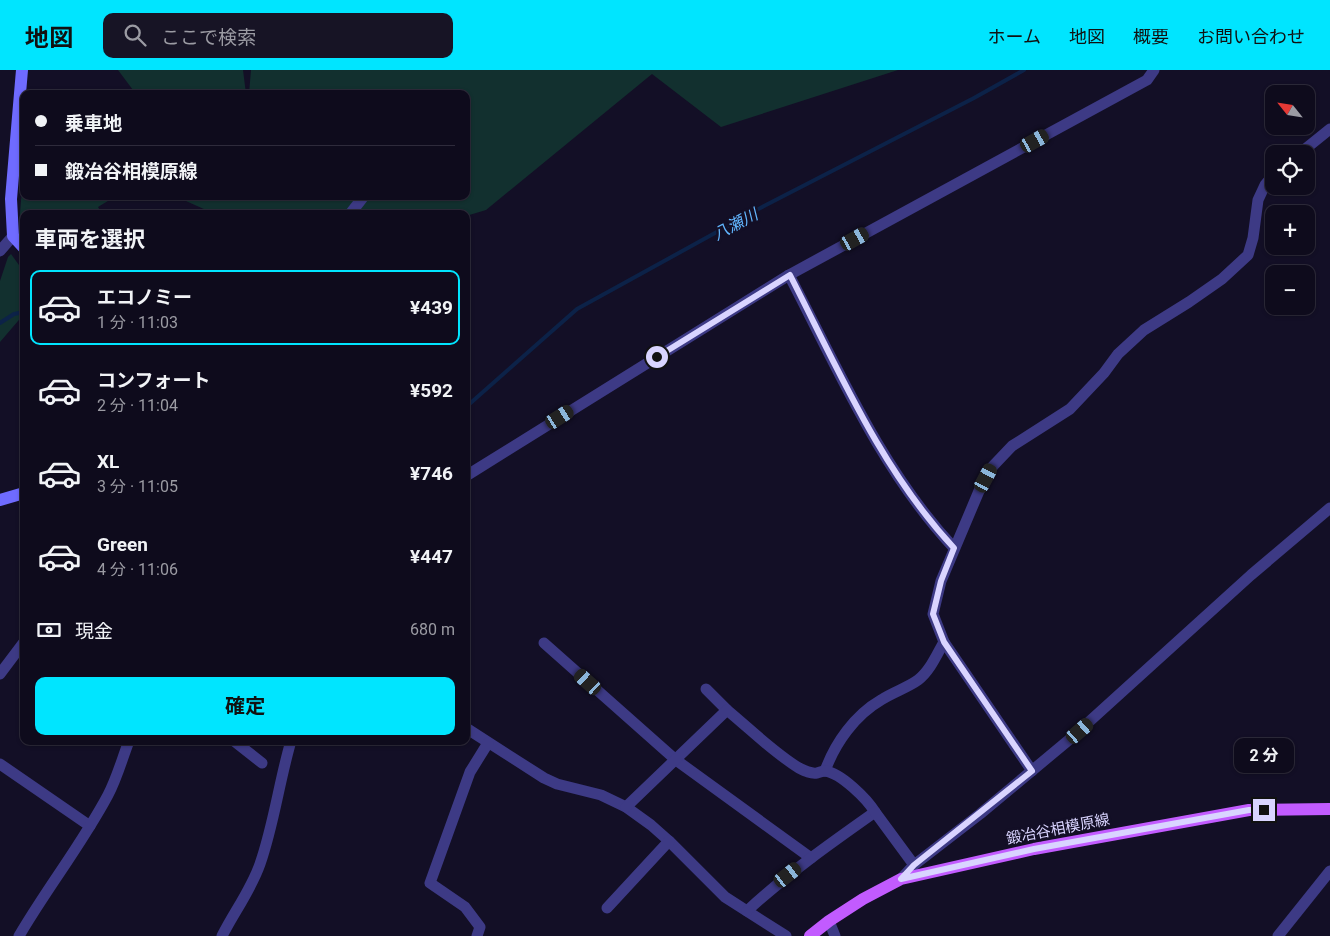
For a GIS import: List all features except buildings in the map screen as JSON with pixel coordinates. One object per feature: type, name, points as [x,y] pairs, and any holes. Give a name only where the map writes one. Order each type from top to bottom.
[{"type":"main road","name":"鍛冶谷相模原線","points":[[810,936],[863,899],[901,879],[1034,849],[1249,810],[1330,810]]},
{"type":"street","points":[[20,90],[22,70]]},
{"type":"street","points":[[470,474],[790,275],[1147,80],[1154,70]]},
{"type":"street","points":[[20,93],[11,199],[13,236],[20,244]]},
{"type":"street","points":[[1310,145],[1330,129]]},
{"type":"street","points":[[1032,771],[944,642],[933,614],[941,581],[954,548],[993,466],[1012,446],[1070,409],[1118,354],[1144,330],[1222,279],[1248,255],[1253,238],[1258,200],[1265,185]]},
{"type":"street","points":[[353,210],[361,200]]},
{"type":"street","points":[[0,250],[13,236]]},
{"type":"street","points":[[790,275],[866,425],[903,485],[932,524],[954,548]]},
{"type":"street","points":[[0,500],[20,495]]},
{"type":"street","points":[[901,879],[914,865],[1090,722],[1251,575],[1330,508]]},
{"type":"street","points":[[825,771],[842,739],[862,714],[880,700],[918,681],[924,675],[944,642]]},
{"type":"street","points":[[544,643],[676,760],[811,858]]},
{"type":"street","points":[[0,674],[20,647]]},
{"type":"street","points":[[706,689],[727,710],[775,751],[797,766],[814,773],[825,771],[842,779],[869,803],[914,865]]},
{"type":"street","points":[[626,808],[727,710]]},
{"type":"street","points":[[470,731],[544,778],[557,784],[592,792],[626,808],[651,825],[669,841],[725,897],[786,936]]},
{"type":"street","points":[[477,936],[480,927],[465,907],[430,883],[470,772],[488,743]]},
{"type":"street","points":[[19,936],[90,826],[114,784],[128,745]]},
{"type":"street","points":[[239,745],[262,763]]},
{"type":"street","points":[[222,936],[260,866],[290,745]]},
{"type":"street","points":[[0,764],[90,826]]},
{"type":"street","points":[[747,911],[776,884],[875,812]]},
{"type":"street","points":[[607,908],[669,841]]},
{"type":"street","points":[[1278,936],[1330,870]]},
{"type":"street","points":[[829,921],[835,936]]},
{"type":"green space","points":[[118,70],[243,70],[246,90],[133,90]]},
{"type":"green space","points":[[251,70],[898,70],[721,127],[652,74],[486,210],[470,215],[470,210],[206,210],[182,200],[470,200],[470,90],[249,90]]},
{"type":"green space","points":[[21,200],[109,200],[98,207],[100,210],[20,210]]},
{"type":"green space","points":[[11,254],[20,266],[20,319],[0,342],[0,281],[8,257]]},
{"type":"waterway","name":"八瀬川","points":[[470,403],[577,309],[764,206],[974,98],[1024,70]]},
{"type":"waterway","name":"八瀬川","points":[[0,323],[14,314],[20,313]]},
{"type":"route","points":[[657,357],[790,275],[866,425],[903,485],[932,524],[954,548],[941,581],[933,614],[944,642],[1032,771],[914,865],[901,879],[1034,849],[1249,810],[1264,810]]}]
